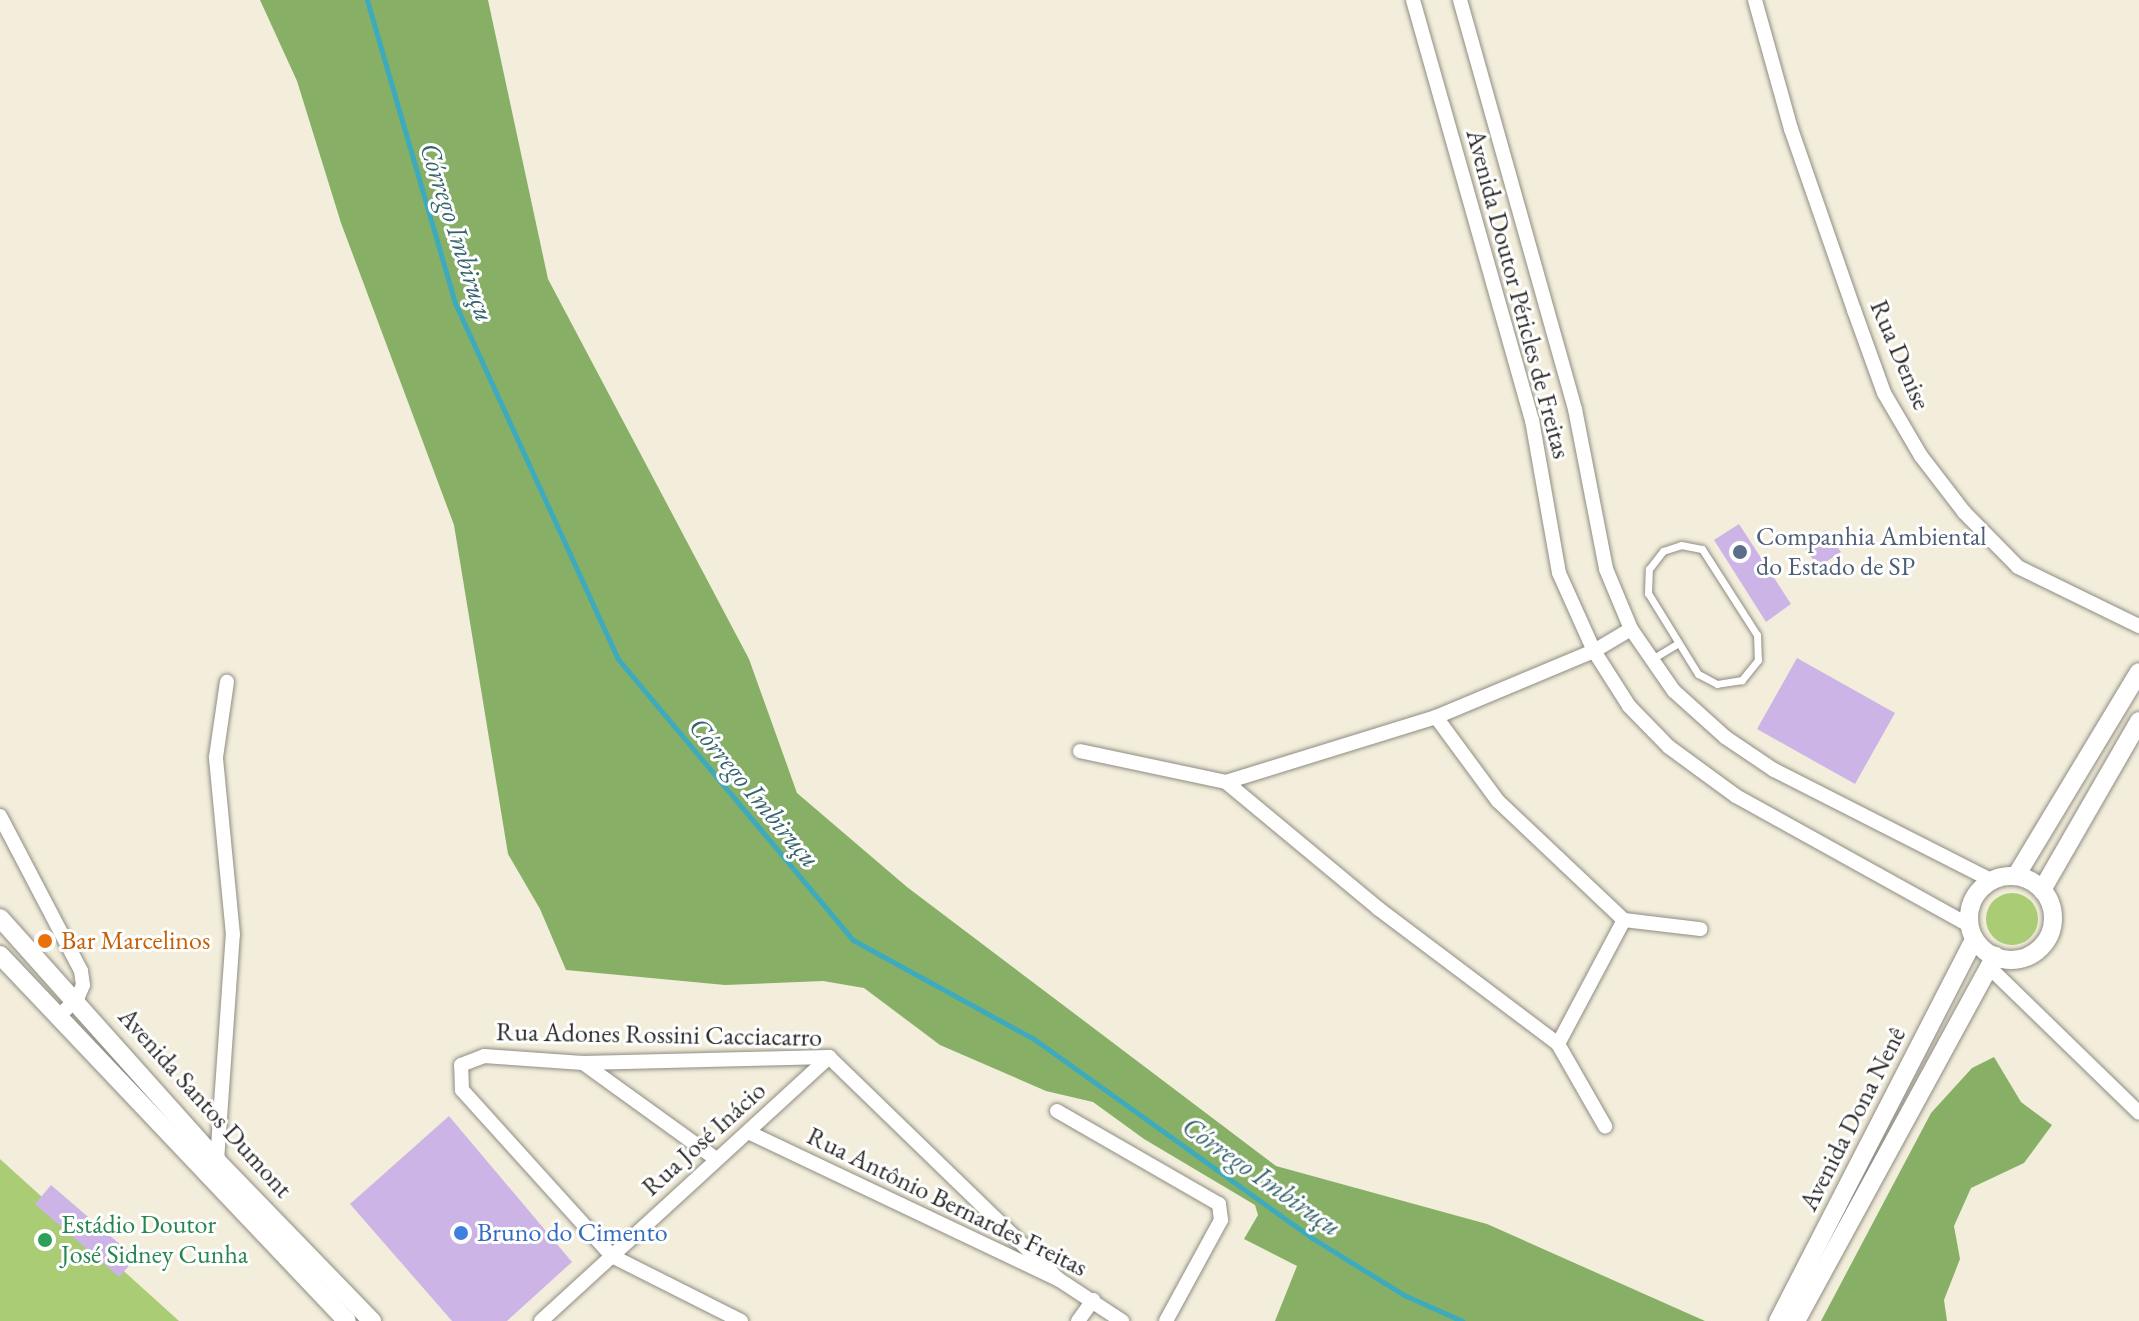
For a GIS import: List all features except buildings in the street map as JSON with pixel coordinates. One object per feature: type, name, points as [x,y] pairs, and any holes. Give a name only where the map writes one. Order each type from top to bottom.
[{"type":"street","name":"Avenida Doutor Péricles de Freitas","points":[[1413,0],[1532,420],[1559,573],[1594,651],[1649,727],[1736,796],[1972,932]]},
{"type":"street","name":"Avenida Doutor Péricles de Freitas","points":[[1460,0],[1575,409],[1606,569],[1631,629],[1674,691],[1714,728],[1774,770],[1993,881]]},
{"type":"street","name":"Rua Denise","points":[[1755,0],[1791,129],[1884,393],[1921,456],[1964,512],[2018,567],[2139,626]]},
{"type":"street","points":[[1226,782],[1436,717],[1594,651],[1631,629]]},
{"type":"street","points":[[2016,876],[2139,672]]},
{"type":"street","points":[[217,1161],[233,935],[216,757],[227,682]]},
{"type":"street","points":[[1436,717],[1498,801],[1581,885],[1624,920],[1700,929]]},
{"type":"street","points":[[2042,890],[2139,721]]},
{"type":"street","points":[[1080,751],[1226,782],[1379,909],[1558,1044],[1605,1126]]},
{"type":"street","points":[[0,816],[75,953],[83,985],[77,999],[60,1015]]},
{"type":"street","points":[[1992,962],[2013,961],[2035,953],[2047,941],[2052,907],[2042,890],[2016,876],[1993,881],[1978,892],[1972,932],[1992,962],[2139,1113]]},
{"type":"street","name":"Avenida Santos Dumont","points":[[0,918],[77,999],[217,1161],[372,1321]]},
{"type":"street","points":[[1558,1044],[1624,920]]},
{"type":"street","name":"Avenida Dona Nenê","points":[[1778,1321],[1972,932]]},
{"type":"street","name":"Avenida Santos Dumont","points":[[0,955],[347,1321]]},
{"type":"street","name":"Avenida Dona Nenê","points":[[1796,1321],[1992,962]]},
{"type":"street","name":"Rua Adones Rossini Cacciacarro","points":[[612,1256],[462,1090],[461,1065],[484,1056],[583,1063],[829,1057],[1058,1279]]},
{"type":"street","name":"Rua José Inácio","points":[[541,1321],[829,1057]]},
{"type":"street","points":[[583,1063],[716,1159]]},
{"type":"street","points":[[1057,1111],[1213,1197],[1222,1211],[1166,1321]]},
{"type":"street","name":"Rua Antônio Bernardes Freitas","points":[[748,1132],[1058,1279],[1122,1321]]},
{"type":"street","points":[[612,1256],[741,1321]]},
{"type":"street","points":[[1078,1321],[1093,1300]]},
{"type":"lane","points":[[1681,545],[1702,549],[1757,635],[1758,660],[1742,680],[1717,684],[1698,674],[1679,643],[1648,593],[1649,569],[1663,551],[1681,545]]},
{"type":"lane","points":[[1652,659],[1679,643]]},
{"type":"green space","points":[[260,0],[488,0],[548,279],[749,659],[797,793],[907,887],[1276,1166],[1487,1224],[1705,1321],[1275,1321],[1297,1266],[1244,1239],[1258,1215],[1255,1205],[1144,1139],[1093,1102],[1046,1091],[940,1045],[864,988],[823,981],[725,985],[566,970],[540,909],[508,854],[454,525],[341,223],[297,81]]},
{"type":"green space","points":[[2012,893],[2031,900],[2038,919],[2031,938],[2012,945],[1993,938],[1986,919],[1993,900]]},
{"type":"green space","points":[[1994,1057],[2021,1102],[2052,1125],[2024,1163],[1971,1188],[1954,1226],[1960,1259],[1944,1300],[1947,1321],[1821,1321],[1931,1113],[1972,1068]]},
{"type":"green space","name":"Estádio Doutor José Sidney Cunha","points":[[0,1159],[179,1321],[0,1321]]},
{"type":"waterway","name":"Córrego Imbiruçu","points":[[367,0],[455,303],[618,659],[853,940],[1034,1039],[1312,1238],[1404,1295],[1462,1321]]},
{"type":"place","name":"Companhia Ambiental do Estado de SP","points":[[1740,552]]},
{"type":"place","name":"Bar Marcelinos","points":[[45,941]]},
{"type":"place","name":"Bruno do Cimento","points":[[461,1233]]},
{"type":"place","name":"Estádio Doutor José Sidney Cunha","points":[[45,1240]]}]
